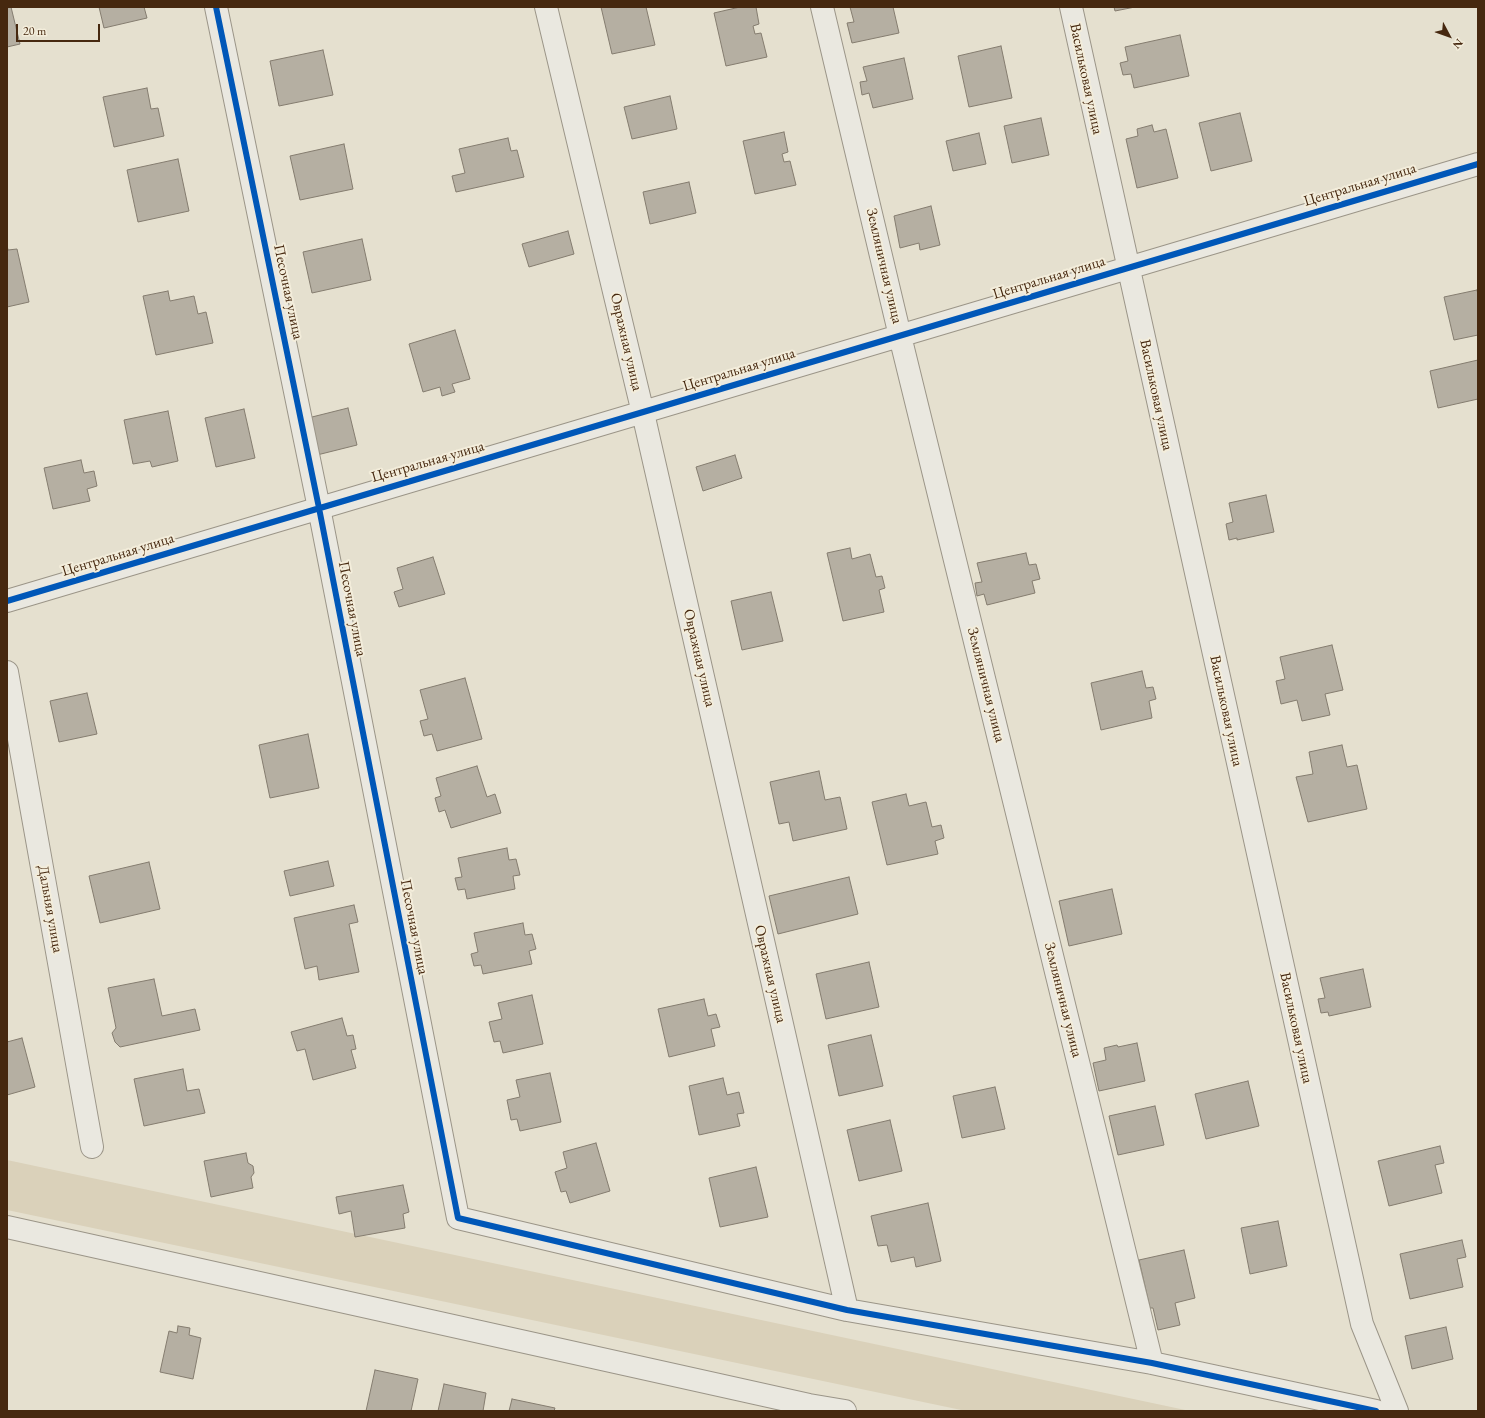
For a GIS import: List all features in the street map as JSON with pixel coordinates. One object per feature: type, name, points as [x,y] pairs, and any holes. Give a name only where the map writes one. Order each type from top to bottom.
[{"type":"street","name":"Песочная улица","points":[[216,7],[319,508],[458,1218],[846,1310]]},
{"type":"street","name":"Овражная улица","points":[[546,7],[643,413],[846,1310]]},
{"type":"street","name":"Земляничная улица","points":[[822,7],[900,336],[1152,1363]]},
{"type":"street","name":"Васильковая улица","points":[[1071,7],[1362,1324],[1397,1411]]},
{"type":"street","name":"Центральная улица","points":[[7,601],[1478,164]]},
{"type":"street","name":"Дальняя улица","points":[[7,672],[92,1147]]},
{"type":"street","points":[[7,1228],[808,1408],[845,1411]]},
{"type":"street","points":[[846,1310],[1152,1363],[1376,1411]]},
{"type":"shaded area","points":[[7,1160],[1190,1411],[966,1411],[7,1210]]},
{"type":"building","points":[[11,7],[20,44],[7,47],[7,8]]},
{"type":"building","points":[[99,7],[144,7],[147,18],[104,28]]},
{"type":"building","points":[[601,7],[646,7],[655,45],[612,54]]},
{"type":"building","points":[[740,7],[756,7],[759,24],[753,26],[755,34],[761,33],[767,57],[726,66],[714,13]]},
{"type":"building","points":[[850,7],[893,7],[899,33],[852,43],[847,23],[854,22]]},
{"type":"building","points":[[1114,7],[1135,7],[1115,11]]},
{"type":"building","points":[[1180,35],[1189,76],[1134,88],[1131,74],[1123,75],[1120,63],[1128,61],[1125,47]]},
{"type":"building","points":[[1001,46],[1012,98],[969,107],[958,56]]},
{"type":"building","points":[[323,50],[333,95],[279,106],[270,61]]},
{"type":"building","points":[[904,58],[913,99],[873,108],[869,93],[862,95],[860,82],[867,81],[863,67]]},
{"type":"building","points":[[147,88],[151,109],[158,108],[164,136],[114,147],[103,97]]},
{"type":"building","points":[[670,96],[677,129],[632,139],[624,107]]},
{"type":"building","points":[[1240,113],[1252,161],[1211,171],[1199,123]]},
{"type":"building","points":[[1041,118],[1049,155],[1012,163],[1004,126]]},
{"type":"building","points":[[1152,125],[1154,132],[1166,129],[1178,178],[1137,188],[1126,139],[1138,136],[1137,129]]},
{"type":"building","points":[[784,132],[788,152],[782,154],[784,162],[790,161],[796,185],[755,194],[743,141]]},
{"type":"building","points":[[979,133],[986,164],[953,171],[946,141]]},
{"type":"building","points":[[508,138],[511,151],[517,150],[524,177],[456,192],[452,176],[465,173],[459,149]]},
{"type":"building","points":[[344,144],[353,189],[300,200],[290,156]]},
{"type":"building","points":[[178,159],[189,211],[138,222],[127,170]]},
{"type":"building","points":[[689,182],[696,213],[650,224],[643,192]]},
{"type":"building","points":[[931,206],[940,245],[920,250],[919,243],[900,248],[894,216]]},
{"type":"building","points":[[568,231],[574,254],[529,267],[522,244]]},
{"type":"building","points":[[362,239],[371,280],[312,293],[303,252]]},
{"type":"building","points":[[7,245],[8,250],[17,249],[29,302],[7,307]]},
{"type":"building","points":[[1477,290],[1478,335],[1454,340],[1444,297]]},
{"type":"building","points":[[168,291],[170,301],[194,296],[198,314],[206,312],[213,343],[156,355],[143,296]]},
{"type":"building","points":[[455,330],[470,379],[452,384],[455,392],[442,396],[440,387],[423,392],[409,344]]},
{"type":"building","points":[[1478,360],[1478,399],[1438,408],[1430,371]]},
{"type":"building","points":[[348,408],[357,445],[317,455],[308,418]]},
{"type":"building","points":[[244,409],[255,458],[216,467],[205,418]]},
{"type":"building","points":[[168,411],[178,461],[152,467],[150,461],[133,464],[124,420]]},
{"type":"building","points":[[735,455],[742,478],[703,491],[696,467]]},
{"type":"building","points":[[81,460],[84,473],[94,471],[97,486],[87,489],[90,501],[53,509],[44,468]]},
{"type":"building","points":[[1266,495],[1274,532],[1237,540],[1237,538],[1229,540],[1226,524],[1233,522],[1229,503]]},
{"type":"building","points":[[850,548],[852,559],[870,554],[876,577],[882,576],[885,588],[879,590],[884,612],[843,621],[827,553]]},
{"type":"building","points":[[1026,553],[1029,565],[1036,564],[1040,579],[1032,581],[1035,593],[987,605],[984,594],[977,596],[975,583],[982,582],[977,563]]},
{"type":"building","points":[[433,557],[445,594],[399,607],[394,592],[403,589],[397,568]]},
{"type":"building","points":[[771,592],[783,641],[742,650],[731,601]]},
{"type":"building","points":[[1332,645],[1343,690],[1325,694],[1330,715],[1302,721],[1297,700],[1281,704],[1276,681],[1285,679],[1280,657]]},
{"type":"building","points":[[1142,671],[1146,688],[1153,687],[1156,699],[1149,701],[1152,718],[1101,730],[1091,683]]},
{"type":"building","points":[[465,678],[482,739],[437,751],[432,734],[424,736],[420,721],[428,719],[420,690]]},
{"type":"building","points":[[87,693],[97,734],[59,742],[50,701]]},
{"type":"building","points":[[308,734],[319,788],[270,798],[259,745]]},
{"type":"building","points":[[1342,745],[1347,767],[1357,765],[1367,809],[1308,822],[1296,777],[1313,774],[1309,752]]},
{"type":"building","points":[[477,766],[487,797],[495,794],[501,813],[451,828],[445,810],[439,812],[435,798],[441,796],[436,778]]},
{"type":"building","points":[[819,771],[825,800],[840,797],[847,829],[793,841],[789,822],[779,824],[770,782]]},
{"type":"building","points":[[906,794],[909,806],[926,802],[932,827],[941,825],[944,838],[935,841],[938,854],[887,865],[872,802]]},
{"type":"building","points":[[507,848],[509,860],[516,859],[520,875],[513,876],[515,889],[467,899],[465,889],[458,890],[455,878],[462,877],[458,858]]},
{"type":"building","points":[[328,861],[334,886],[290,896],[284,871]]},
{"type":"building","points":[[149,862],[160,909],[100,923],[89,876]]},
{"type":"building","points":[[849,877],[858,914],[778,934],[769,896]]},
{"type":"building","points":[[1112,889],[1122,934],[1069,946],[1059,901]]},
{"type":"building","points":[[354,905],[358,922],[349,924],[359,972],[319,980],[317,966],[305,969],[294,918]]},
{"type":"building","points":[[523,923],[525,935],[532,934],[536,949],[529,951],[532,964],[483,974],[481,965],[474,966],[471,954],[478,952],[474,933]]},
{"type":"building","points":[[869,962],[879,1007],[826,1019],[816,974]]},
{"type":"building","points":[[1363,969],[1371,1007],[1329,1016],[1328,1012],[1321,1013],[1318,999],[1325,998],[1320,978]]},
{"type":"building","points":[[154,979],[162,1016],[195,1009],[200,1030],[120,1047],[115,1042],[112,1033],[116,1028],[108,988]]},
{"type":"building","points":[[532,995],[543,1044],[503,1053],[500,1041],[494,1042],[489,1022],[502,1019],[498,1003]]},
{"type":"building","points":[[704,999],[708,1016],[716,1014],[720,1027],[711,1029],[715,1046],[669,1057],[658,1009]]},
{"type":"building","points":[[342,1018],[347,1036],[353,1035],[356,1049],[351,1050],[356,1068],[313,1080],[305,1049],[297,1051],[291,1032]]},
{"type":"building","points":[[871,1035],[883,1086],[839,1096],[828,1045]]},
{"type":"building","points":[[22,1038],[35,1087],[7,1095],[7,1042]]},
{"type":"building","points":[[1137,1043],[1145,1081],[1099,1091],[1093,1063],[1106,1060],[1104,1048]]},
{"type":"building","points":[[183,1069],[187,1091],[199,1089],[205,1113],[144,1126],[134,1079]]},
{"type":"building","points":[[550,1073],[561,1122],[520,1131],[517,1119],[511,1120],[507,1100],[520,1097],[516,1080]]},
{"type":"building","points":[[723,1078],[727,1095],[739,1092],[744,1113],[737,1114],[740,1126],[699,1135],[689,1086]]},
{"type":"building","points":[[1248,1081],[1259,1126],[1206,1139],[1195,1094]]},
{"type":"building","points":[[995,1087],[1005,1129],[962,1138],[953,1096]]},
{"type":"building","points":[[1155,1106],[1164,1145],[1118,1155],[1109,1116]]},
{"type":"building","points":[[890,1120],[902,1171],[859,1181],[847,1130]]},
{"type":"building","points":[[596,1143],[610,1191],[570,1203],[566,1191],[561,1192],[555,1172],[567,1168],[563,1152]]},
{"type":"building","points":[[1440,1146],[1444,1163],[1435,1165],[1442,1193],[1389,1206],[1378,1161]]},
{"type":"building","points":[[246,1153],[248,1163],[253,1166],[254,1173],[251,1177],[253,1188],[211,1197],[204,1161]]},
{"type":"building","points":[[756,1167],[768,1217],[720,1227],[709,1178]]},
{"type":"building","points":[[403,1185],[409,1212],[403,1214],[405,1228],[355,1237],[351,1211],[339,1214],[336,1197]]},
{"type":"building","points":[[928,1203],[941,1261],[916,1267],[914,1257],[891,1262],[887,1245],[878,1246],[871,1216]]},
{"type":"building","points":[[1278,1221],[1287,1266],[1250,1274],[1241,1228]]},
{"type":"building","points":[[1462,1240],[1466,1257],[1457,1259],[1463,1287],[1410,1299],[1400,1254]]},
{"type":"building","points":[[1184,1250],[1195,1298],[1175,1303],[1180,1325],[1158,1330],[1153,1308],[1150,1308],[1139,1260]]},
{"type":"building","points":[[178,1326],[190,1328],[189,1335],[201,1338],[193,1379],[160,1372],[169,1331],[177,1333]]},
{"type":"building","points":[[1446,1327],[1453,1359],[1412,1369],[1405,1336]]},
{"type":"building","points":[[375,1370],[418,1379],[411,1411],[366,1411]]},
{"type":"building","points":[[444,1384],[486,1393],[483,1411],[438,1411]]},
{"type":"building","points":[[512,1399],[555,1408],[554,1411],[509,1411]]},
{"type":"cycle path","points":[[216,7],[319,508],[458,1218],[847,1310],[1152,1363],[1376,1411]]},
{"type":"cycle path","points":[[7,601],[1478,164]]}]
